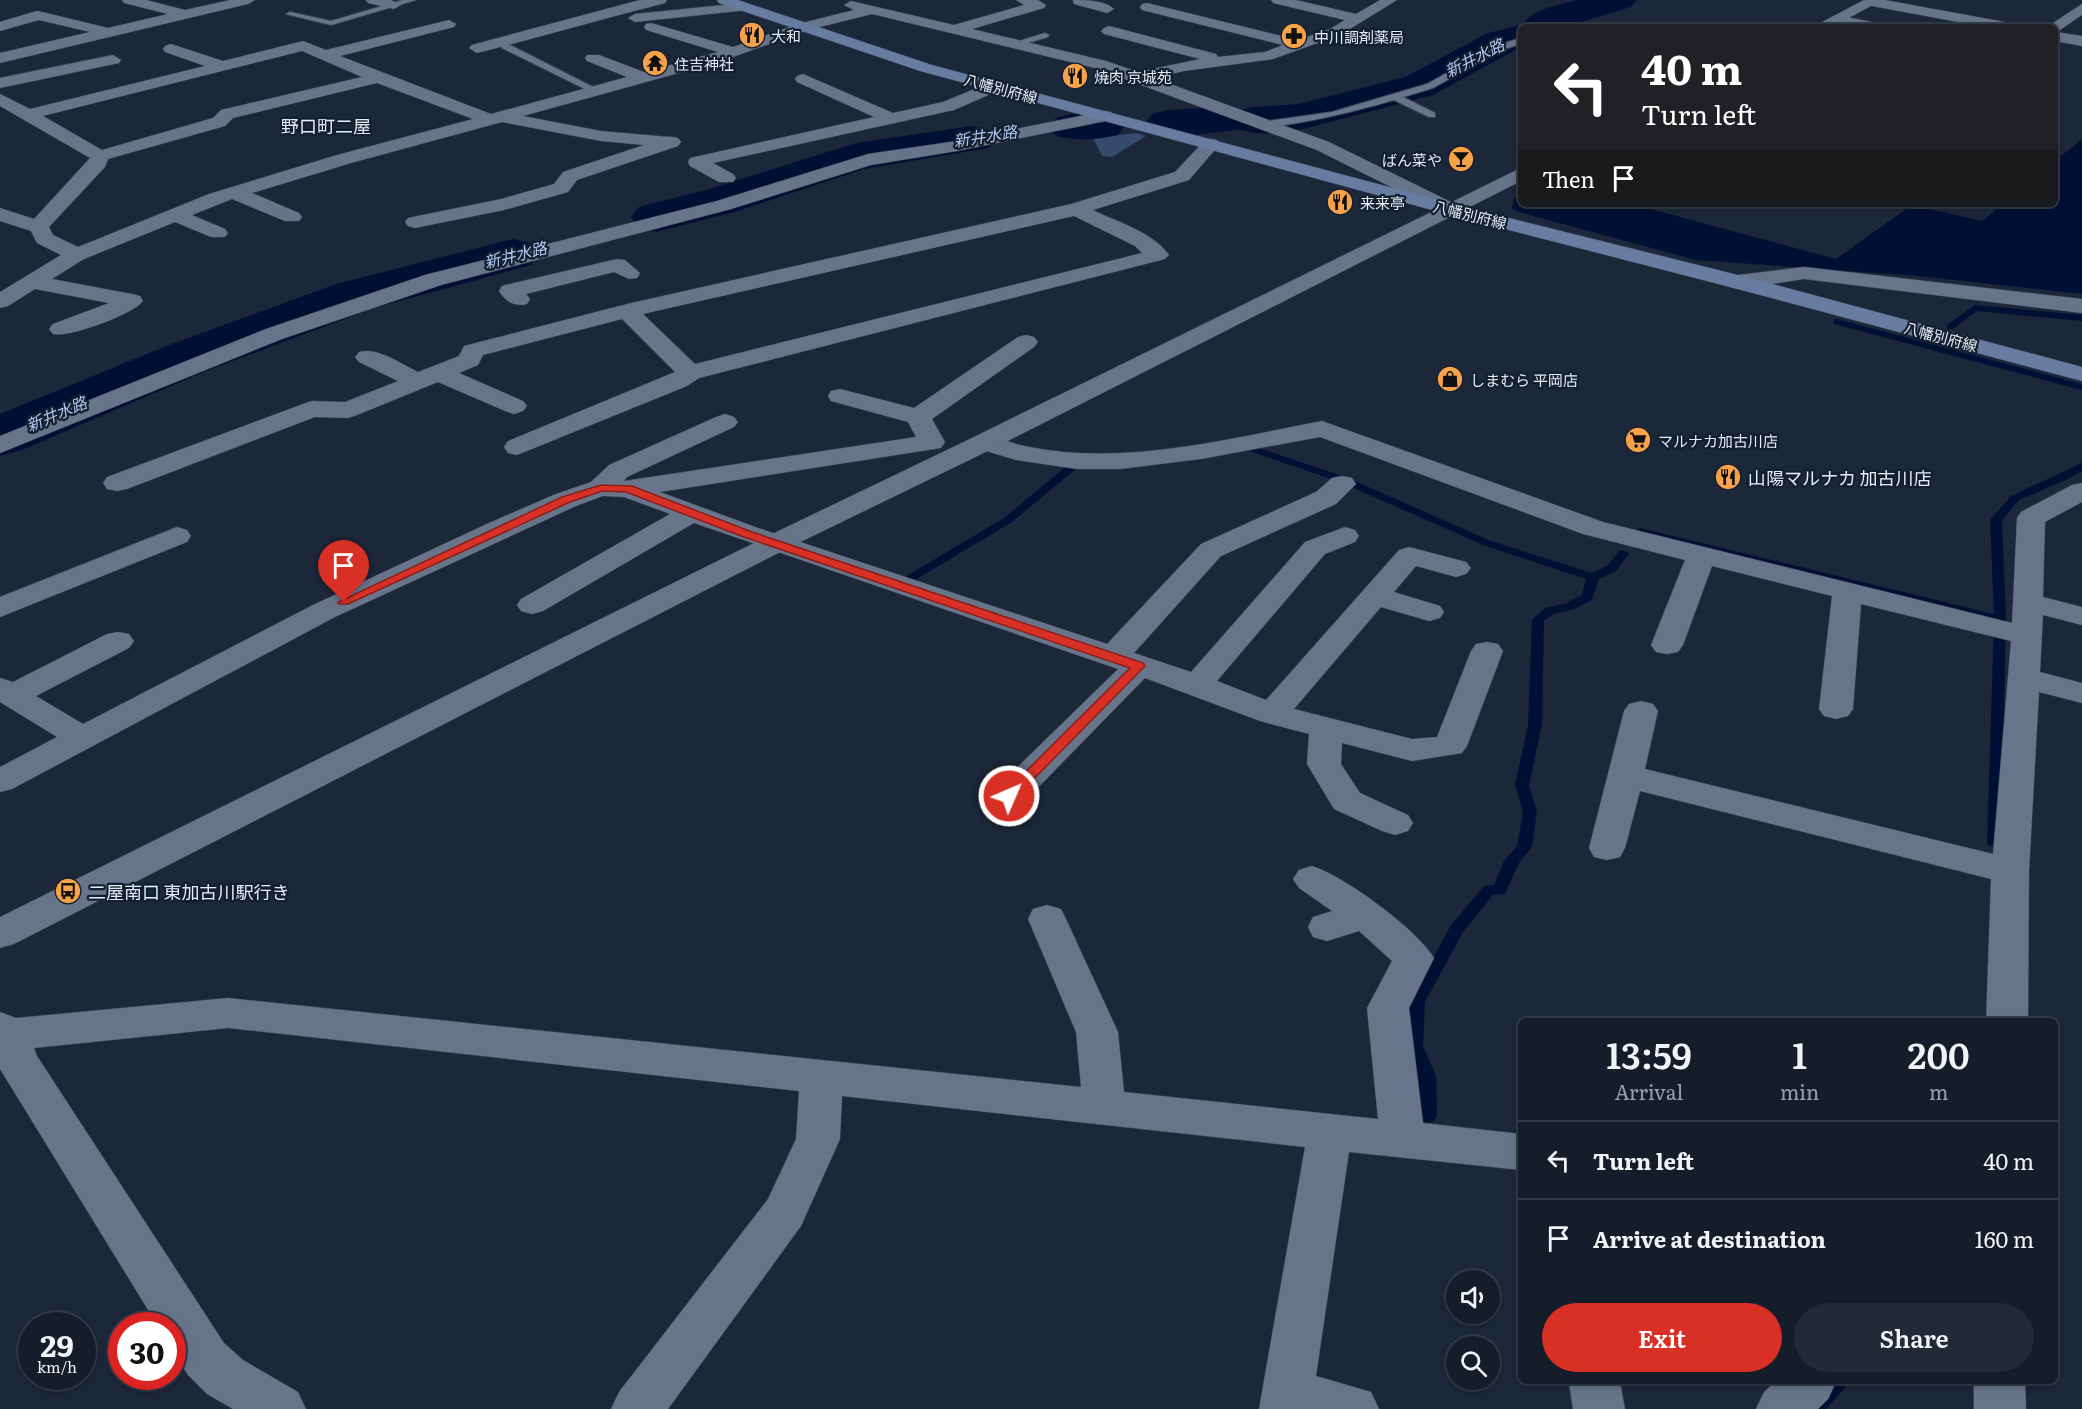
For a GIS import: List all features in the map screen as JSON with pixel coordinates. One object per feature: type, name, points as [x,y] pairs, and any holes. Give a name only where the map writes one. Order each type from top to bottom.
[{"type":"main road","name":"八幡別府線","points":[[724,0],[926,68],[1450,209],[1738,282],[2082,374]]},
{"type":"street","points":[[129,0],[186,14]]},
{"type":"street","points":[[3,55],[248,0]]},
{"type":"street","points":[[373,0],[394,5]]},
{"type":"street","points":[[477,48],[660,0]]},
{"type":"street","points":[[956,29],[1039,5],[1023,0]]},
{"type":"street","points":[[1083,0],[1079,1],[1107,9]]},
{"type":"street","points":[[1278,0],[1359,19]]},
{"type":"street","points":[[1134,78],[1184,66],[1267,56],[1335,32],[1390,0]]},
{"type":"street","points":[[1826,24],[1874,1],[1993,24]]},
{"type":"street","points":[[832,2],[866,5],[1100,64],[1323,146],[1450,209]]},
{"type":"street","points":[[1,300],[77,255],[234,193],[344,159],[735,52],[866,5]]},
{"type":"street","points":[[1920,24],[1967,6]]},
{"type":"street","points":[[622,20],[743,7]]},
{"type":"street","points":[[1147,7],[1300,45]]},
{"type":"street","points":[[2058,26],[2082,8]]},
{"type":"street","points":[[1284,20],[1316,9]]},
{"type":"street","points":[[0,27],[38,15],[107,33]]},
{"type":"street","points":[[1836,19],[1862,24]]},
{"type":"street","points":[[326,55],[449,24]]},
{"type":"street","points":[[651,27],[735,52]]},
{"type":"street","points":[[500,30],[522,36]]},
{"type":"street","points":[[1109,31],[1227,61]]},
{"type":"street","points":[[2058,37],[2082,41]]},
{"type":"street","points":[[0,115],[23,112],[303,46],[378,78],[496,118],[601,136],[697,143],[730,154]]},
{"type":"street","points":[[171,49],[222,66]]},
{"type":"street","points":[[593,58],[644,78]]},
{"type":"street","points":[[0,83],[113,60]]},
{"type":"street","points":[[665,72],[705,80]]},
{"type":"street","points":[[0,99],[100,156],[179,129],[219,122],[227,114],[281,97],[378,78]]},
{"type":"street","points":[[803,79],[893,119]]},
{"type":"street","points":[[821,87],[841,82]]},
{"type":"street","points":[[726,178],[697,162],[948,106],[994,86]]},
{"type":"street","points":[[0,445],[273,334],[433,280],[724,206],[868,160],[957,146],[1105,116]]},
{"type":"street","points":[[428,216],[504,204],[561,188],[570,176],[672,142]]},
{"type":"street","points":[[117,483],[164,473],[312,409],[348,410],[470,360],[472,351],[627,311],[1076,209],[1182,176],[1211,144]]},
{"type":"street","points":[[39,226],[98,163],[100,156]]},
{"type":"street","points":[[0,781],[324,611],[566,500],[615,488],[935,453],[985,442],[1518,175]]},
{"type":"street","points":[[234,193],[292,217]]},
{"type":"street","points":[[517,447],[678,381],[690,373],[1158,255],[1142,242],[1076,209]]},
{"type":"street","points":[[0,214],[21,223],[39,226]]},
{"type":"street","points":[[175,215],[218,233]]},
{"type":"street","points":[[39,226],[45,239],[77,255]]},
{"type":"street","points":[[529,255],[563,278]]},
{"type":"street","points":[[519,299],[510,291],[617,264],[629,273]]},
{"type":"street","points":[[1738,282],[1804,273],[2082,306]]},
{"type":"street","points":[[33,282],[141,297],[61,329]]},
{"type":"street","points":[[627,311],[690,373]]},
{"type":"street","points":[[918,417],[1018,348],[986,346]]},
{"type":"street","points":[[367,357],[514,406]]},
{"type":"street","points":[[840,396],[918,417],[935,453]]},
{"type":"street","points":[[615,488],[618,471],[716,426],[681,415]]},
{"type":"street","points":[[985,442],[1016,452],[1077,461],[1120,461],[1201,451],[1322,429],[1593,528],[2027,636]]},
{"type":"street","points":[[0,934],[776,543],[935,453]]},
{"type":"street","points":[[1009,796],[1126,662],[1211,550],[1326,498],[1342,484]]},
{"type":"street","points":[[615,488],[1197,685],[1272,714],[1412,750],[1450,746],[1487,651]]},
{"type":"street","points":[[2007,1018],[2010,871],[2027,636],[2031,518],[2082,491]]},
{"type":"street","points":[[532,605],[692,513]]},
{"type":"street","points":[[0,608],[177,536]]},
{"type":"street","points":[[1197,685],[1315,548],[1345,536]]},
{"type":"street","points":[[1272,714],[1409,556],[1456,568]]},
{"type":"street","points":[[1667,645],[1701,556]]},
{"type":"street","points":[[1836,709],[1847,592]]},
{"type":"street","points":[[1375,596],[1429,612]]},
{"type":"street","points":[[2028,603],[2082,616]]},
{"type":"street","points":[[7,691],[118,641]]},
{"type":"street","points":[[2024,678],[2082,693]]},
{"type":"street","points":[[7,691],[80,737]]},
{"type":"street","points":[[1607,848],[1641,711]]},
{"type":"street","points":[[1326,729],[1324,764],[1347,801],[1395,823]]},
{"type":"street","points":[[1626,776],[2010,871]]},
{"type":"street","points":[[1312,879],[1365,915],[1414,958],[1388,1008],[1403,1141]]},
{"type":"street","points":[[1327,927],[1365,915]]},
{"type":"street","points":[[1047,919],[1098,1032],[1104,1108]]},
{"type":"street","points":[[280,1409],[225,1377],[206,1359],[17,1061],[4,1032],[228,1014],[1518,1152]]},
{"type":"street","points":[[637,1409],[785,1212],[818,1139],[821,1077]]},
{"type":"street","points":[[1330,1133],[1287,1401],[1353,1409]]},
{"type":"street","points":[[1595,1384],[1599,1409]]},
{"type":"street","points":[[1782,1409],[1808,1384]]},
{"type":"street","points":[[2000,1384],[2000,1409]]},
{"type":"lane","points":[[290,14],[331,23],[412,0]]},
{"type":"lane","points":[[1014,44],[1045,35]]},
{"type":"lane","points":[[1261,125],[1301,121],[1430,86],[1498,48],[1518,42]]},
{"type":"lane","points":[[506,46],[596,91]]},
{"type":"lane","points":[[1395,97],[1432,115]]},
{"type":"shaded area","points":[[1137,133],[1146,136],[1112,157],[1102,156],[1093,138]]},
{"type":"shaded area","points":[[2082,139],[2082,294],[1918,276],[1696,260],[1512,209],[1514,198],[1518,197],[1518,207],[1643,207],[1836,259],[1909,207],[1921,207],[1982,221],[1999,207],[2058,207],[2058,159]]},
{"type":"waterway","name":"新井水路","points":[[1543,24],[1556,17],[1619,0]]},
{"type":"waterway","name":"新井水路","points":[[1253,120],[1300,117],[1419,86],[1501,41],[1518,37]]},
{"type":"waterway","name":"新井水路","points":[[1167,123],[1223,120]]},
{"type":"waterway","name":"新井水路","points":[[1071,127],[1103,126]]},
{"type":"waterway","name":"新井水路","points":[[656,217],[721,201],[856,157],[972,139]]},
{"type":"waterway","name":"新井水路","points":[[0,437],[185,359],[355,296],[513,254]]},
{"type":"waterway","points":[[1950,327],[1975,308],[2082,318]]},
{"type":"waterway","points":[[1837,322],[2082,387]]},
{"type":"waterway","points":[[1237,448],[1244,446],[1344,480],[1487,543],[1593,577]]},
{"type":"waterway","points":[[911,577],[1008,520],[1074,465],[1087,465]]},
{"type":"waterway","points":[[2000,619],[1996,520],[2015,498],[2062,478],[2082,466]]},
{"type":"waterway","points":[[1640,531],[2000,619]]},
{"type":"waterway","points":[[1593,577],[1612,568],[1623,554]]},
{"type":"waterway","points":[[1428,1116],[1427,1076],[1414,1046],[1417,1002],[1457,929],[1489,890],[1500,890],[1512,861],[1524,847],[1530,812],[1522,785],[1535,725],[1538,620],[1549,611],[1568,607],[1588,597],[1593,577]]},
{"type":"waterway","points":[[1994,842],[2000,619]]},
{"type":"waterway","points":[[1812,1409],[1835,1384]]},
{"type":"place","name":"大和","points":[[752,35]]},
{"type":"place","name":"中川調剤薬局","points":[[1294,36]]},
{"type":"place","name":"住吉神社","points":[[655,63]]},
{"type":"place","name":"焼肉 京城苑","points":[[1075,76]]},
{"type":"place","name":"ばん菜や","points":[[1461,159]]},
{"type":"place","name":"来来亭","points":[[1340,202]]},
{"type":"place","name":"しまむら 平岡店","points":[[1450,379]]},
{"type":"place","name":"マルナカ加古川店","points":[[1638,440]]},
{"type":"place","name":"山陽マルナカ 加古川店","points":[[1728,477]]},
{"type":"place","name":"二屋南口 東加古川駅行き","points":[[68,891]]},
{"type":"district","name":"野口町二屋","points":[[326,125]]},
{"type":"route","points":[[344,602],[566,500],[601,488],[628,489],[748,534],[1138,666],[1009,796]]}]
